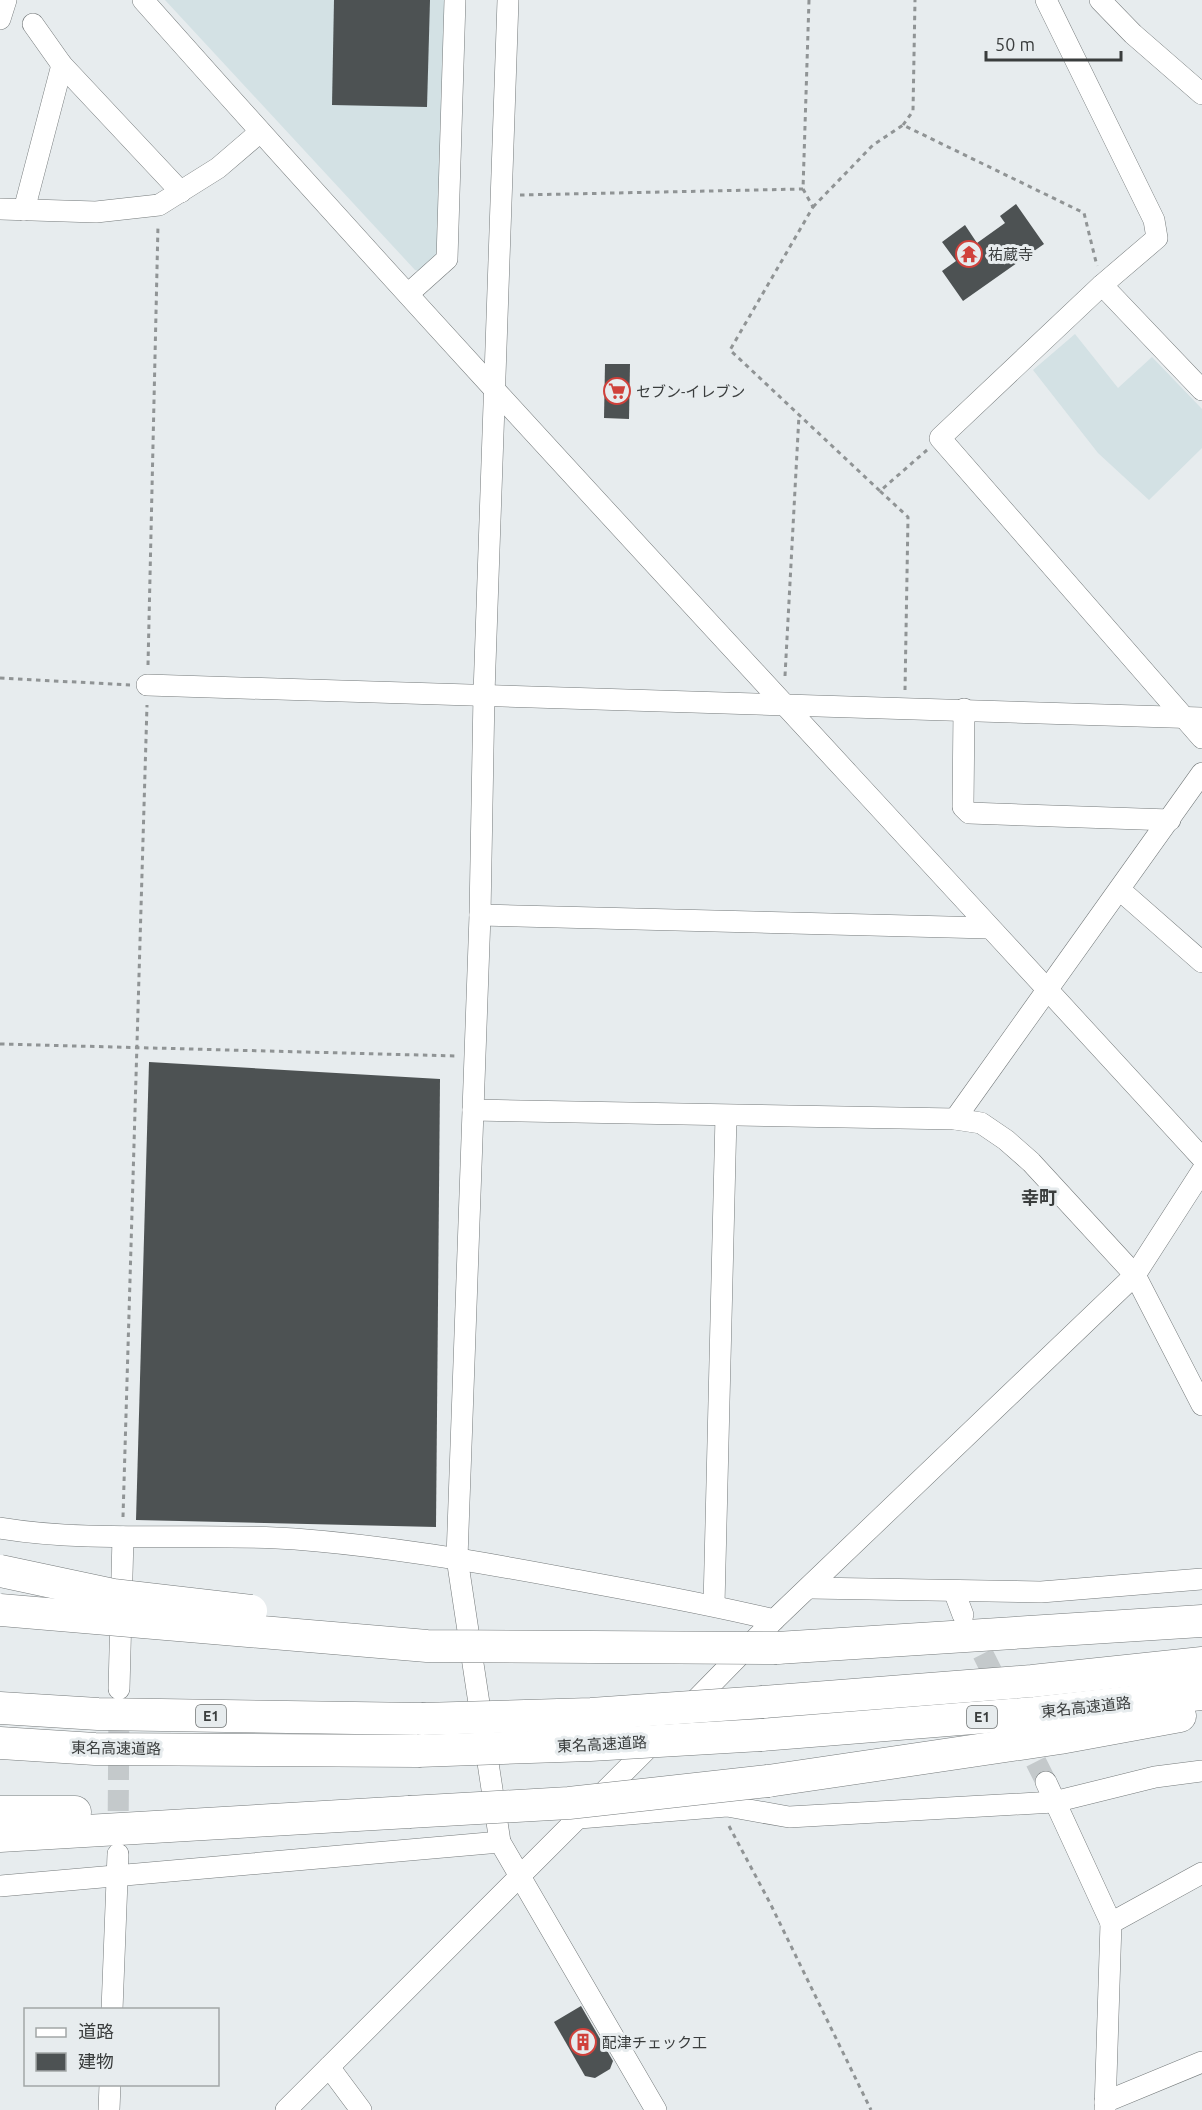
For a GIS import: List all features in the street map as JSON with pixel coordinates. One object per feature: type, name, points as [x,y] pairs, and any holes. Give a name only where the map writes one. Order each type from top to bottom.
[{"type":"highway","points":[[0,1571],[113,1595],[571,1648]]},
{"type":"highway","points":[[0,1610],[427,1646],[571,1648],[776,1634],[1202,1622]]},
{"type":"highway","name":"東名高速道路","points":[[0,1708],[98,1714],[422,1719],[591,1714],[1020,1682],[1202,1663]]},
{"type":"highway","name":"東名高速道路","points":[[0,1743],[94,1749],[418,1751],[590,1745],[761,1735],[1035,1713],[1202,1694]]},
{"type":"highway","points":[[0,1836],[569,1803],[768,1781],[1060,1738],[1202,1712]]},
{"type":"highway","points":[[0,1812],[361,1815]]},
{"type":"street","points":[[0,19],[6,0]]},
{"type":"street","points":[[143,0],[408,294],[988,928],[1202,1158]]},
{"type":"street","points":[[408,294],[447,259],[455,0]]},
{"type":"street","points":[[508,0],[484,694],[480,915],[457,1558],[500,1842],[656,2110]]},
{"type":"street","points":[[1046,0],[1154,220],[1157,238],[1102,285],[940,438],[1192,717],[1202,738]]},
{"type":"street","points":[[1100,0],[1133,34],[1202,94]]},
{"type":"street","points":[[33,24],[62,65],[181,192]]},
{"type":"street","points":[[24,210],[62,65]]},
{"type":"street","points":[[0,209],[96,212],[159,205],[218,168],[260,132]]},
{"type":"street","points":[[1102,285],[1202,390]]},
{"type":"street","points":[[147,686],[484,694],[1192,717]]},
{"type":"street","points":[[964,709],[963,807],[969,813],[1170,820]]},
{"type":"street","points":[[955,1119],[1202,773]]},
{"type":"street","points":[[1120,890],[1202,962]]},
{"type":"street","points":[[480,915],[988,928]]},
{"type":"street","points":[[473,1110],[955,1119],[981,1123],[1031,1162],[1135,1275],[1202,1405]]},
{"type":"street","points":[[714,1605],[726,1116]]},
{"type":"street","points":[[286,2110],[520,1875],[776,1634],[810,1588],[1135,1275],[1202,1171]]},
{"type":"street","points":[[0,1528],[27,1533],[123,1537],[292,1539],[391,1548],[714,1605],[776,1634]]},
{"type":"street","points":[[119,1689],[123,1537]]},
{"type":"street","points":[[810,1588],[1041,1592],[1202,1579]]},
{"type":"street","points":[[954,1591],[963,1615]]},
{"type":"street","points":[[579,1818],[718,1806],[789,1817],[1054,1802],[1155,1777],[1202,1771]]},
{"type":"street","points":[[1046,1782],[1111,1923],[1105,2106],[1202,2062]]},
{"type":"street","points":[[0,1886],[500,1842]]},
{"type":"street","points":[[112,2008],[118,1854]]},
{"type":"street","points":[[1111,1923],[1202,1873]]},
{"type":"street","points":[[329,2067],[361,2110]]},
{"type":"street","points":[[109,2110],[110,2086]]},
{"type":"path","points":[[809,0],[803,189],[813,207]]},
{"type":"path","points":[[905,707],[908,517],[730,350],[813,207],[873,145],[903,125],[913,111],[915,0]]},
{"type":"path","points":[[903,125],[1084,213],[1102,285]]},
{"type":"path","points":[[503,195],[803,189]]},
{"type":"path","points":[[123,1537],[159,205]]},
{"type":"path","points":[[784,705],[799,415]]},
{"type":"path","points":[[880,491],[940,438]]},
{"type":"path","points":[[0,678],[147,686]]},
{"type":"path","points":[[0,1044],[474,1057]]},
{"type":"path","points":[[718,1806],[770,1903],[871,2110]]},
{"type":"shaded area","points":[[165,0],[446,0],[439,256],[422,272],[415,270]]},
{"type":"shaded area","points":[[1075,334],[1118,388],[1152,357],[1202,409],[1202,448],[1149,500],[1098,453],[1033,370]]},
{"type":"building","points":[[334,0],[430,0],[427,107],[332,105]]},
{"type":"building","points":[[1016,204],[1044,244],[963,301],[942,271],[956,261],[942,242],[965,225],[977,243],[1005,223],[1000,216]]},
{"type":"building","name":"セブン-イレブン","points":[[605,364],[630,364],[629,419],[604,418]]},
{"type":"building","points":[[149,1062],[440,1079],[436,1527],[136,1520]]},
{"type":"building","name":"配津チェック工","points":[[581,2006],[613,2061],[610,2069],[595,2078],[585,2076],[554,2022]]},
{"type":"tunnel","points":[[969,1626],[1002,1692]]},
{"type":"tunnel","points":[[118,1842],[119,1702]]},
{"type":"tunnel","points":[[1022,1734],[1046,1782]]},
{"type":"place","name":"祐蔵寺","points":[[969,254]]},
{"type":"place","name":"セブン-イレブン","points":[[617,391]]},
{"type":"place","name":"配津チェック工","points":[[583,2042]]},
{"type":"district","name":"幸町","points":[[1039,1197]]}]
